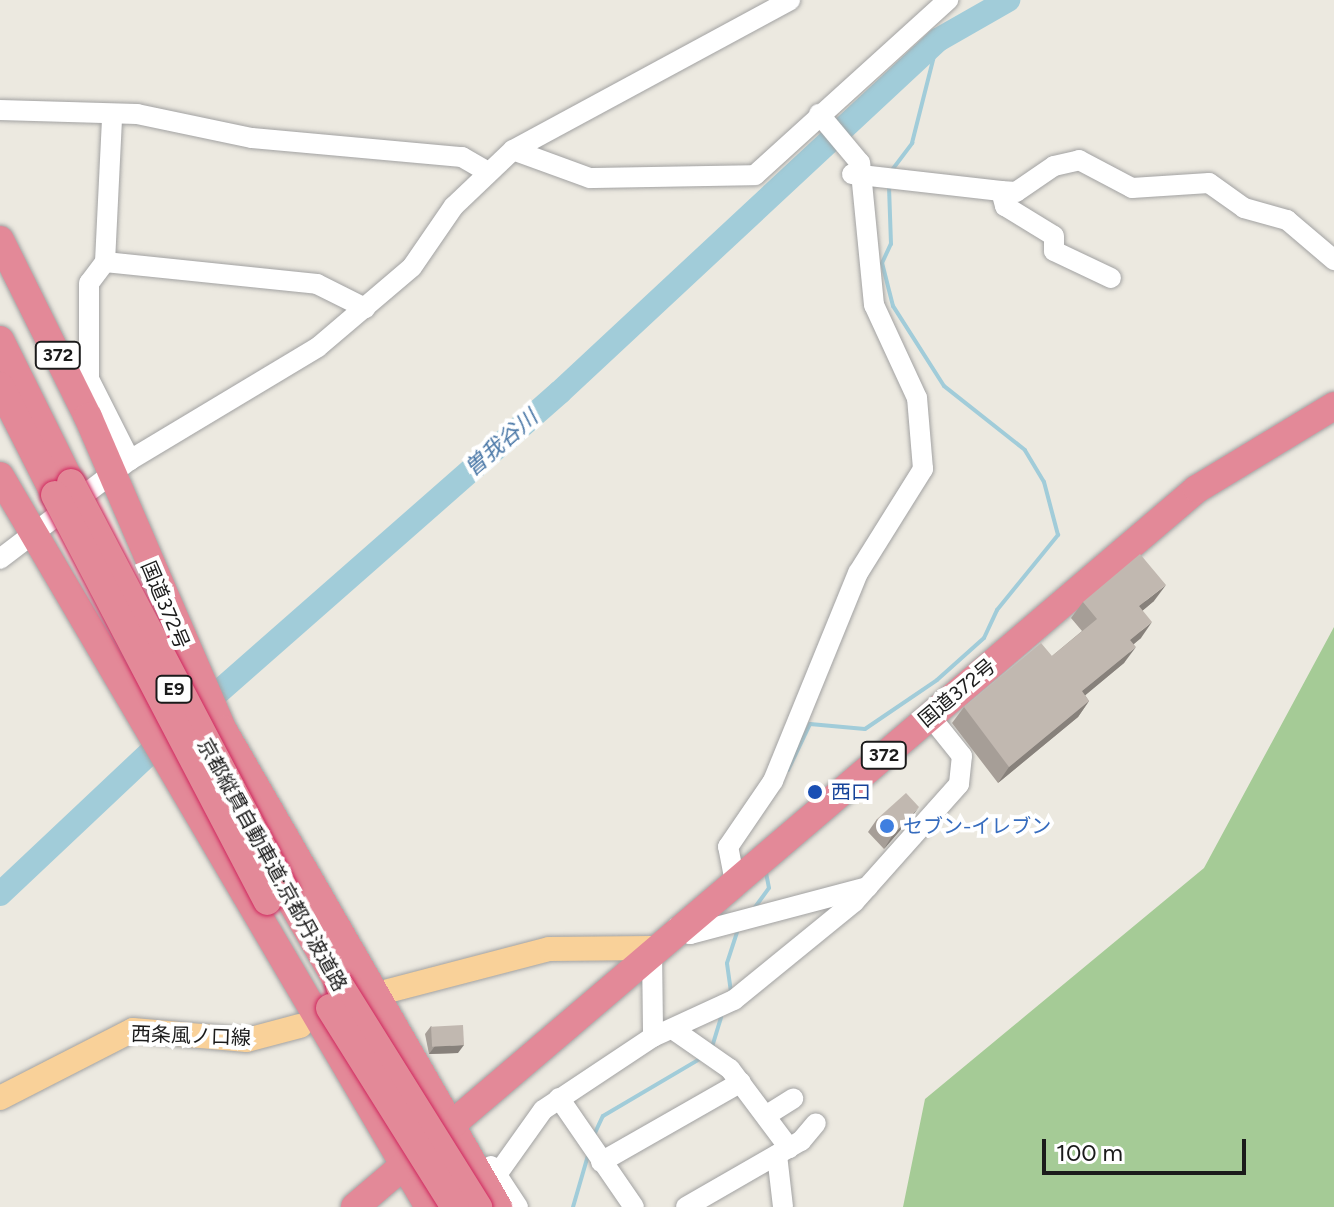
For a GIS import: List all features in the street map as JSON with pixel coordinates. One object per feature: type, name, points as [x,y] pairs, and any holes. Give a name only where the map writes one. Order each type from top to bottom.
[{"type":"highway","name":"国道372号","points":[[0,240],[121,466],[138,542],[223,730],[448,1126]]},
{"type":"highway","name":"京都縦貫自動車道;京都丹波道路","points":[[0,340],[63,489]]},
{"type":"highway","name":"京都縦貫自動車道;京都丹波道路","points":[[0,386],[63,489],[276,896],[455,1207]]},
{"type":"highway","name":"国道372号","points":[[355,1207],[652,948],[735,882],[1197,489],[1334,406]]},
{"type":"highway","points":[[0,476],[429,1207]]},
{"type":"highway","name":"京都縦貫自動車道;京都丹波道路","points":[[338,1000],[478,1207]]},
{"type":"highway","points":[[448,1126],[498,1207]]},
{"type":"main road","points":[[388,991],[549,949],[652,948]]},
{"type":"main road","name":"西条風ノ口線","points":[[0,1098],[133,1030],[233,1040],[300,1026]]},
{"type":"street","points":[[0,559],[121,466],[318,347],[412,267],[486,171],[513,150],[790,0]]},
{"type":"street","points":[[513,150],[590,178],[755,175],[948,0]]},
{"type":"street","points":[[0,110],[112,119],[137,114],[252,138],[462,157],[486,171]]},
{"type":"street","points":[[735,882],[728,847],[779,769],[858,573],[923,469],[917,398],[874,305],[862,170],[822,117]]},
{"type":"street","points":[[112,119],[105,262],[89,283],[89,379],[121,466]]},
{"type":"street","points":[[862,170],[1019,191],[1054,166],[1079,160],[1132,188],[1209,183],[1244,208],[1287,220],[1334,260]]},
{"type":"street","points":[[1001,191],[1005,206],[1054,236],[1054,251],[1111,278]]},
{"type":"street","points":[[105,262],[317,284],[365,308]]},
{"type":"street","points":[[496,1176],[531,1123],[559,1098],[653,1037],[734,1000],[868,887],[959,784],[962,756],[930,716]]},
{"type":"street","points":[[677,927],[690,934],[868,887]]},
{"type":"street","points":[[652,948],[653,1037]]},
{"type":"street","points":[[674,1030],[741,1082],[767,1115],[783,1151],[783,1207]]},
{"type":"street","points":[[594,1151],[741,1082]]},
{"type":"street","points":[[559,1098],[634,1207]]},
{"type":"street","points":[[767,1115],[793,1099]]},
{"type":"street","points":[[686,1207],[783,1151],[816,1123]]},
{"type":"street","points":[[448,1126],[477,1145],[518,1207]]},
{"type":"green space","points":[[1334,627],[1334,1207],[903,1207],[925,1099],[1204,868]]},
{"type":"building","points":[[1140,554],[1166,585],[1139,606],[1152,622],[1130,640],[1136,647],[1082,691],[1089,701],[1009,767],[964,707],[1041,643],[1052,656],[1097,619],[1083,602]]},
{"type":"building","points":[[906,793],[919,807],[892,836],[877,819]]},
{"type":"building","points":[[463,1025],[464,1045],[432,1047],[431,1027]]},
{"type":"waterway","name":"曽我谷川","points":[[198,710],[560,392],[938,40],[1008,0]]},
{"type":"waterway","points":[[892,170],[912,143],[938,40]]},
{"type":"waterway","points":[[788,770],[810,724],[865,729],[937,680],[984,638],[997,610],[1058,535],[1044,482],[1025,450],[944,386],[893,306],[882,263],[891,244],[889,187]]},
{"type":"waterway","name":"曽我谷川","points":[[0,894],[170,734]]},
{"type":"waterway","points":[[753,910],[769,888],[766,873]]},
{"type":"waterway","points":[[731,992],[727,963],[738,929]]},
{"type":"waterway","points":[[712,1047],[721,1017]]},
{"type":"waterway","points":[[594,1135],[603,1116],[703,1057]]},
{"type":"waterway","points":[[573,1207],[589,1152]]},
{"type":"place","name":"西口","points":[[815,792]]},
{"type":"place","name":"セブン-イレブン","points":[[887,826]]}]
